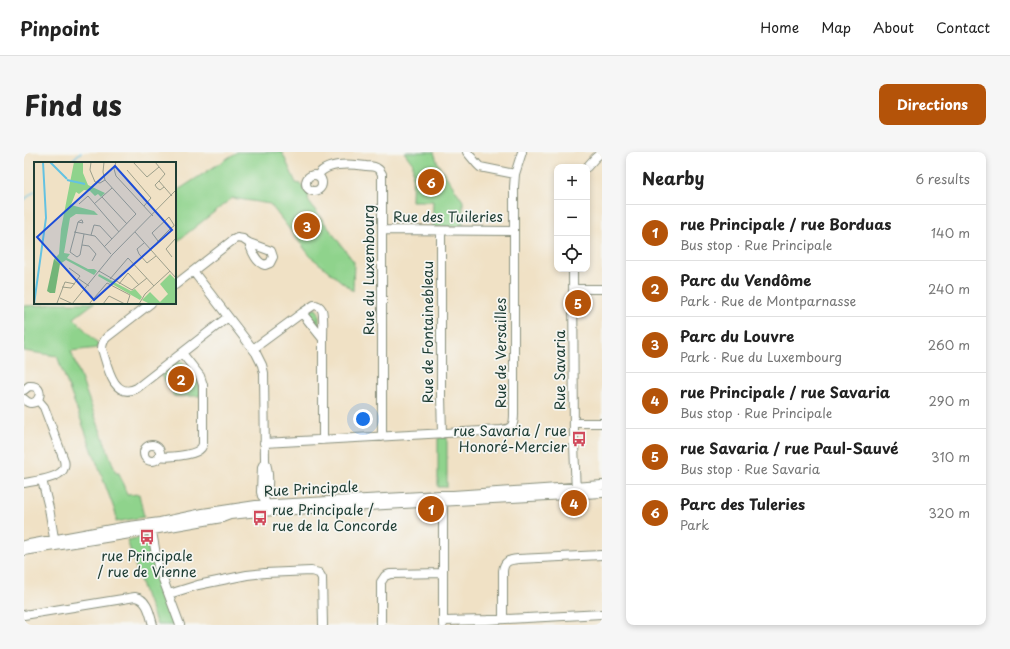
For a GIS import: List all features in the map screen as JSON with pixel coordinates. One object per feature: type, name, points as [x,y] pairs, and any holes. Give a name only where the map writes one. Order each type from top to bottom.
[{"type":"street","points":[[467,152],[480,167],[515,174]]},
{"type":"street","name":"Rue de Versailles","points":[[264,443],[442,434],[506,430],[510,428],[514,422],[514,187],[515,174],[522,152]]},
{"type":"street","points":[[590,164],[602,152]]},
{"type":"street","name":"Rue du Luxembourg","points":[[318,175],[327,168],[354,164],[373,167],[378,169],[382,174],[382,437]]},
{"type":"street","name":"Rue des Tuileries","points":[[383,230],[514,231]]},
{"type":"street","name":"Rue de Fontainebleau","points":[[441,231],[442,434]]},
{"type":"street","points":[[176,284],[233,240],[240,238],[249,243]]},
{"type":"street","points":[[193,271],[253,349],[262,365],[264,373],[265,461],[268,468],[268,492],[265,504]]},
{"type":"street","name":"Rue Savaria","points":[[573,272],[576,491]]},
{"type":"street","points":[[573,289],[602,289]]},
{"type":"street","points":[[150,304],[107,337],[102,344],[102,349],[114,382],[123,390],[133,390],[228,318]]},
{"type":"street","points":[[253,349],[314,305],[322,309],[323,440]]},
{"type":"street","points":[[302,313],[323,340]]},
{"type":"street","points":[[160,456],[169,457],[194,453],[200,450],[203,444],[203,385],[200,376],[182,353]]},
{"type":"street","points":[[24,390],[29,386],[34,387],[38,390],[40,395],[36,402],[30,403],[24,399]]},
{"type":"street","points":[[24,483],[42,480],[60,473],[64,469],[65,465],[44,407],[38,400]]},
{"type":"street","points":[[574,423],[602,423]]},
{"type":"street","points":[[42,480],[55,543]]},
{"type":"street","name":"Rue Principale","points":[[576,491],[602,485]]},
{"type":"street","name":"Rue Principale","points":[[24,551],[55,543],[152,527],[203,513],[265,504],[443,498],[576,491],[602,493]]},
{"type":"street","points":[[443,498],[443,623],[602,614]]},
{"type":"street","points":[[152,527],[158,566],[180,625]]},
{"type":"street","name":"Rue Principale","points":[[24,545],[55,543]]},
{"type":"street","points":[[503,619],[502,572],[507,562],[518,559],[602,555]]},
{"type":"street","points":[[169,594],[198,585],[247,575],[314,571],[320,574],[322,578],[322,625]]},
{"type":"street","points":[[381,625],[381,582],[385,576],[390,574],[443,573]]},
{"type":"street","points":[[24,615],[135,597],[145,602],[154,625]]},
{"type":"green space","points":[[237,152],[282,152],[296,183],[301,184],[304,190],[309,194],[309,202],[354,262],[353,291],[311,257],[270,204],[232,198],[176,242],[176,191]]},
{"type":"green space","points":[[404,152],[434,152],[438,164],[463,201],[463,227],[432,227],[433,201],[412,201],[413,164]]},
{"type":"green space","points":[[93,304],[74,318],[98,344],[98,348],[71,351],[116,473],[119,473],[127,495],[139,494],[144,517],[116,522],[116,514],[57,356],[24,351],[24,306]]},
{"type":"green space","points":[[312,309],[316,309],[319,313],[319,326],[308,315]]},
{"type":"green space","points":[[180,361],[189,367],[198,380],[200,396],[174,396],[161,374]]},
{"type":"green space","points":[[447,437],[447,487],[438,487],[438,438]]},
{"type":"green space","points":[[143,537],[148,539],[150,544],[176,625],[157,625],[146,598],[127,540]]},
{"type":"waterway","points":[[70,162],[81,152]]},
{"type":"waterway","points":[[24,200],[34,192]]},
{"type":"place","name":"Parc des Tuleries","points":[[431,182]]},
{"type":"place","name":"Parc du Louvre","points":[[307,226]]},
{"type":"place","name":"rue Savaria / rue Paul-Sauvé","points":[[578,303]]},
{"type":"place","name":"Parc du Vendôme","points":[[181,379]]},
{"type":"place","name":"rue Savaria / rue Honoré-Mercier","points":[[579,439]]},
{"type":"place","name":"rue Principale / rue Savaria","points":[[574,503]]},
{"type":"place","name":"rue Principale / rue Borduas","points":[[431,509]]},
{"type":"place","name":"rue Principale / rue de la Concorde","points":[[260,518]]},
{"type":"place","name":"rue Principale / rue de Vienne","points":[[147,537]]}]
